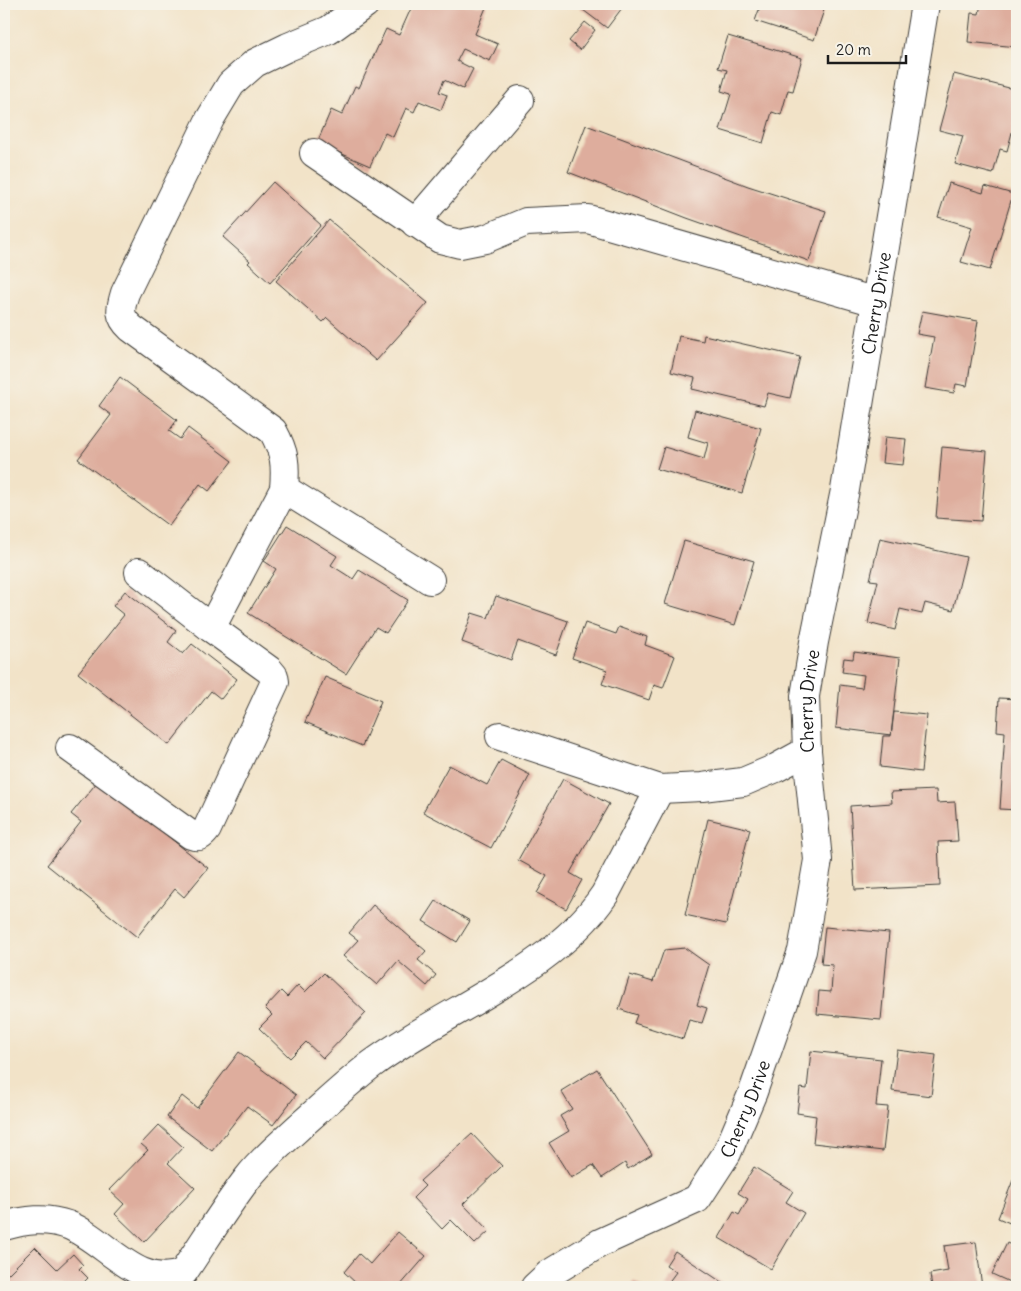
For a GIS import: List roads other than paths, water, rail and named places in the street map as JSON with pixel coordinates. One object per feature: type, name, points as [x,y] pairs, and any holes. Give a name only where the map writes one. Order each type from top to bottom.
[{"type":"street","points":[[211,628],[284,489],[286,468],[281,446],[273,431],[130,328],[124,321],[120,309],[125,293],[201,137],[231,84],[255,63],[329,30],[365,4]]},
{"type":"street","name":"Cherry Drive","points":[[535,1287],[549,1274],[600,1243],[697,1199],[727,1153],[753,1092],[802,951],[818,860],[807,751],[805,696],[845,490],[925,4]]},
{"type":"street","points":[[416,222],[520,100]]},
{"type":"street","points":[[314,153],[440,239],[460,244],[485,239],[526,222],[588,219],[876,302]]},
{"type":"street","points":[[284,489],[430,580]]},
{"type":"street","points":[[70,748],[190,834],[196,837],[203,835],[208,829],[275,682],[270,670],[211,628],[139,572]]},
{"type":"street","points":[[500,736],[660,789],[702,788],[743,782],[776,768],[807,751]]},
{"type":"street","points":[[4,1226],[28,1219],[47,1220],[67,1225],[85,1234],[130,1276],[140,1282],[163,1284],[174,1281],[183,1273],[248,1179],[271,1153],[339,1091],[373,1064],[530,967],[562,942],[581,924],[605,894],[660,789]]}]
